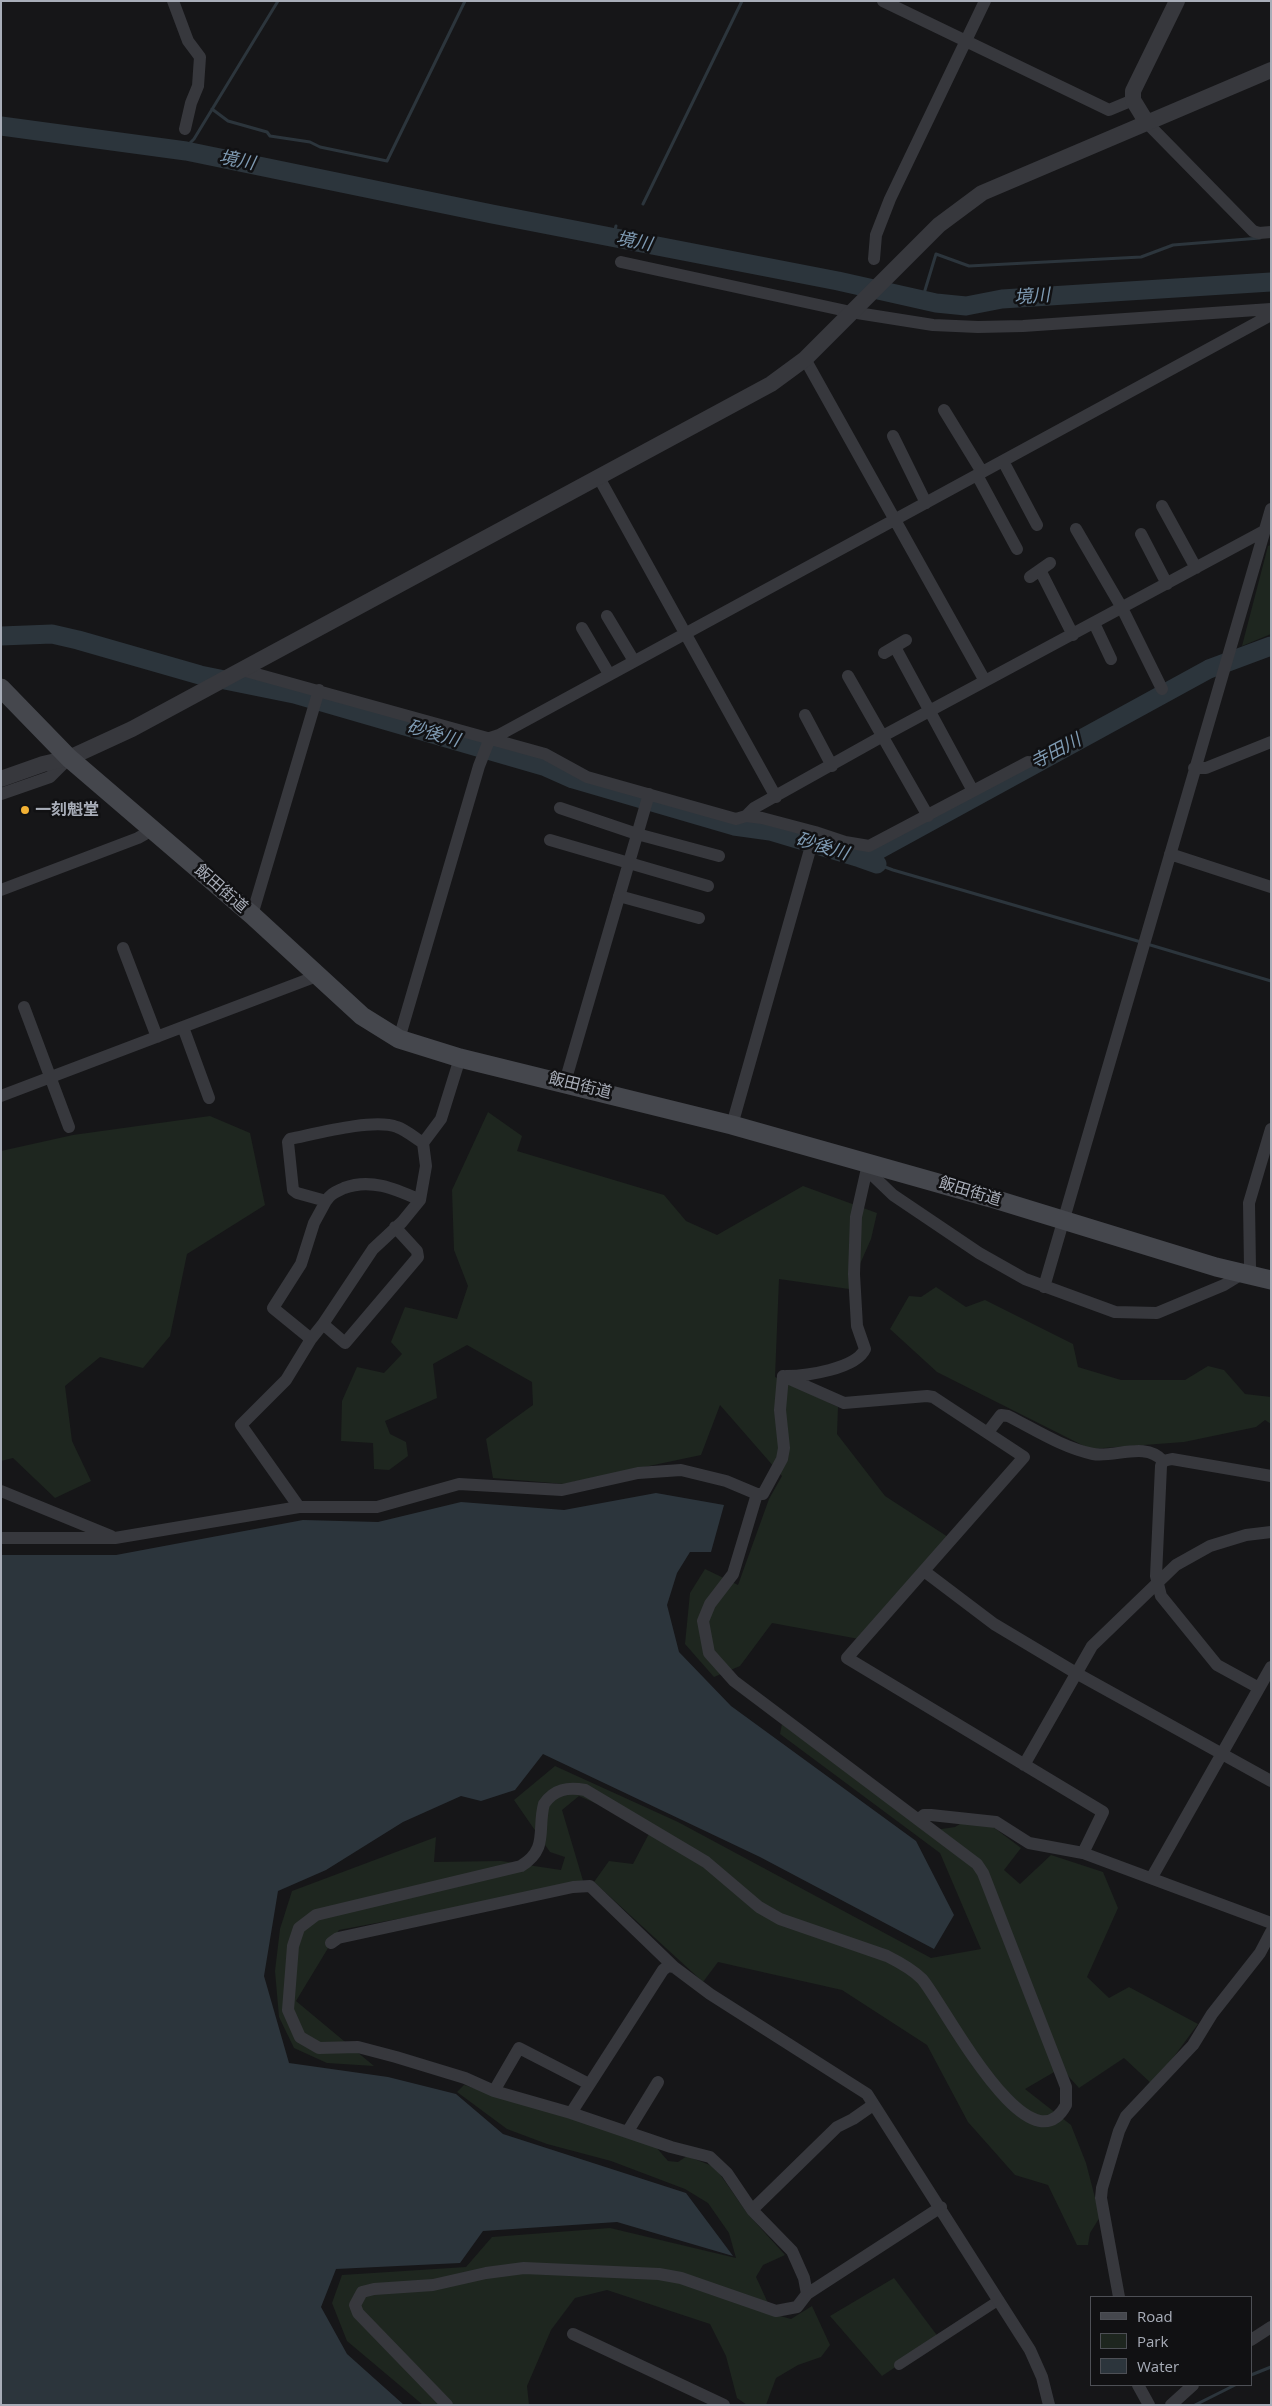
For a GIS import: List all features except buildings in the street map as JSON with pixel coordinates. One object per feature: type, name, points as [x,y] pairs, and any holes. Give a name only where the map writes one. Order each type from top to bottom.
[{"type":"main road","name":"飯田街道","points":[[1,688],[69,758],[252,915],[362,1016],[398,1039],[460,1058],[565,1082],[732,1125],[868,1167],[1271,1280]]},
{"type":"street","points":[[174,1],[188,41],[199,53],[201,64],[198,86],[191,102],[185,129]]},
{"type":"street","points":[[882,1],[1109,110],[1133,100]]},
{"type":"street","points":[[874,259],[876,235],[890,199],[986,1]]},
{"type":"street","points":[[1176,1],[1133,91],[1133,100],[1147,124],[1253,231],[1259,233],[1271,232]]},
{"type":"street","points":[[1,779],[43,764],[69,758],[210,688],[598,476],[732,407],[771,384],[805,359],[948,217],[990,189],[1271,70]]},
{"type":"street","points":[[620,262],[851,312],[933,325],[978,327],[1271,309]]},
{"type":"street","points":[[398,1039],[479,766],[489,740],[1271,315]]},
{"type":"street","points":[[805,359],[985,681]]},
{"type":"street","points":[[944,410],[1017,549]]},
{"type":"street","points":[[893,436],[926,502]]},
{"type":"street","points":[[1004,461],[1036,526]]},
{"type":"street","points":[[598,476],[776,797]]},
{"type":"street","points":[[1162,506],[1196,568]]},
{"type":"street","points":[[1044,1288],[1062,1220],[1147,938],[1194,768],[1271,508]]},
{"type":"street","points":[[1076,529],[1122,608],[1162,689]]},
{"type":"street","points":[[746,816],[754,808],[881,737],[1264,531]]},
{"type":"street","points":[[1141,534],[1167,584]]},
{"type":"street","points":[[1040,570],[1073,635]]},
{"type":"street","points":[[607,616],[634,661]]},
{"type":"street","points":[[1094,623],[1111,659]]},
{"type":"street","points":[[582,628],[609,674]]},
{"type":"street","points":[[906,640],[889,650],[930,712],[973,791]]},
{"type":"street","points":[[238,672],[545,754],[587,777],[648,795],[736,819],[746,816],[762,818],[815,835],[869,846],[1028,762]]},
{"type":"street","points":[[848,676],[881,737],[928,816]]},
{"type":"street","points":[[252,915],[318,693]]},
{"type":"street","points":[[805,715],[832,766]]},
{"type":"street","points":[[1194,768],[1206,768],[1271,742]]},
{"type":"street","points":[[1,794],[50,776],[69,758]]},
{"type":"street","points":[[565,1082],[648,795]]},
{"type":"street","points":[[560,808],[637,834],[719,856]]},
{"type":"street","points":[[1,890],[138,838],[152,830]]},
{"type":"street","points":[[732,1125],[815,835]]},
{"type":"street","points":[[550,840],[708,886]]},
{"type":"street","points":[[1170,854],[1271,887]]},
{"type":"street","points":[[619,896],[699,918]]},
{"type":"street","points":[[124,948],[157,1037]]},
{"type":"street","points":[[1,1096],[318,976]]},
{"type":"street","points":[[24,1007],[69,1127]]},
{"type":"street","points":[[183,1027],[209,1098]]},
{"type":"street","points":[[299,1507],[241,1425],[286,1380],[310,1339],[323,1324],[373,1249],[420,1200],[426,1166],[423,1143],[441,1119],[460,1058]]},
{"type":"street","points":[[326,1202],[293,1190],[288,1142],[290,1139],[376,1124],[396,1126],[423,1143]]},
{"type":"street","points":[[868,1167],[892,1195],[980,1253],[1025,1279],[1044,1288],[1115,1312],[1157,1313],[1224,1285],[1245,1274],[1250,1268],[1249,1203],[1271,1129]]},
{"type":"street","points":[[783,1376],[800,1376],[848,1365],[862,1355],[865,1349],[857,1326],[854,1274],[856,1217],[868,1167]]},
{"type":"street","points":[[310,1339],[273,1308],[300,1264],[314,1223],[330,1194],[357,1183],[376,1184],[395,1189],[420,1200]]},
{"type":"street","points":[[323,1324],[345,1343],[418,1256],[418,1251],[395,1228]]},
{"type":"street","points":[[783,1376],[844,1403],[927,1396],[988,1432],[1024,1457],[847,1658],[1103,1812],[1083,1853]]},
{"type":"street","points":[[1,1538],[115,1538],[299,1507],[377,1507],[459,1484],[562,1490],[638,1472],[681,1470],[726,1481],[757,1494],[763,1494],[782,1459],[784,1448],[780,1410],[783,1376]]},
{"type":"street","points":[[988,1432],[1002,1415],[1008,1416],[1056,1440],[1094,1454],[1134,1451],[1159,1456],[1163,1461]]},
{"type":"street","points":[[1163,1461],[1172,1459],[1271,1476]]},
{"type":"street","points":[[1163,1461],[1161,1466],[1159,1503],[1157,1585],[1162,1596],[1217,1665],[1259,1688]]},
{"type":"street","points":[[1,1491],[115,1538]]},
{"type":"street","points":[[757,1494],[733,1574],[710,1604],[703,1621],[709,1653],[734,1680],[977,1864],[1066,2087],[1066,2105],[1055,2120],[1041,2123],[1034,2121],[1005,2098],[981,2068],[941,2004],[920,1978],[902,1964],[870,1950],[780,1919],[759,1907],[706,1862],[585,1790],[575,1788],[560,1790],[548,1798],[543,1808],[539,1847],[534,1856],[521,1866],[316,1915],[303,1923],[296,1936],[288,1987],[288,2010],[300,2037],[319,2048],[358,2047],[373,2051],[465,2078],[494,2091],[628,2131],[670,2147],[710,2157],[726,2173],[752,2210],[792,2251],[804,2278],[807,2294]]},
{"type":"street","points":[[1024,1765],[1092,1646],[1176,1565],[1210,1546],[1246,1536],[1271,1532]]},
{"type":"street","points":[[924,1571],[994,1624],[1076,1673],[1271,1781]]},
{"type":"street","points":[[1152,1877],[1271,1667]]},
{"type":"street","points":[[919,1819],[924,1815],[931,1815],[996,1822],[1029,1844],[1083,1853],[1152,1877],[1271,1924]]},
{"type":"street","points":[[331,1942],[338,1938],[581,1886],[593,1889],[674,1967],[710,1994],[867,2094],[942,2207],[1030,2350],[1042,2377],[1049,2405]]},
{"type":"street","points":[[1119,2296],[1101,2198],[1102,2188],[1119,2131],[1126,2116],[1193,2045],[1212,2014],[1260,1953],[1271,1932]]},
{"type":"street","points":[[571,2113],[663,1970],[668,1966],[674,1967]]},
{"type":"street","points":[[494,2091],[519,2048],[589,2084]]},
{"type":"street","points":[[628,2131],[658,2082]]},
{"type":"street","points":[[752,2210],[837,2127],[853,2120],[873,2105]]},
{"type":"street","points":[[447,2405],[358,2313],[355,2305],[362,2292],[374,2289],[433,2284],[486,2273],[524,2268],[659,2274],[681,2278],[776,2311],[797,2307],[807,2294],[942,2207]]},
{"type":"street","points":[[899,2364],[999,2300]]},
{"type":"street","points":[[1252,2339],[1271,2327]]},
{"type":"street","points":[[573,2334],[724,2405]]},
{"type":"street","points":[[1139,2386],[1149,2405]]},
{"type":"street","points":[[1172,2405],[1192,2386]]},
{"type":"green space","points":[[1271,545],[1271,634],[1242,646],[1268,546]]},
{"type":"green space","points":[[488,1112],[522,1136],[517,1151],[664,1195],[686,1221],[717,1235],[803,1186],[877,1213],[871,1239],[849,1289],[779,1279],[775,1377],[838,1407],[837,1434],[885,1496],[948,1537],[859,1639],[772,1623],[740,1666],[714,1677],[685,1644],[690,1593],[705,1569],[738,1585],[769,1499],[782,1476],[720,1405],[701,1455],[564,1484],[493,1478],[486,1439],[533,1405],[532,1382],[467,1345],[433,1364],[437,1398],[385,1421],[390,1434],[406,1442],[408,1456],[389,1470],[374,1469],[373,1443],[341,1441],[342,1401],[357,1367],[384,1373],[402,1354],[391,1342],[405,1307],[457,1319],[468,1286],[454,1250],[452,1190]]},
{"type":"green space","points":[[210,1116],[250,1133],[265,1205],[187,1254],[170,1336],[143,1368],[100,1357],[65,1386],[72,1441],[91,1481],[55,1498],[13,1458],[1,1461],[1,1151],[73,1135]]},
{"type":"green space","points":[[936,1287],[966,1307],[985,1300],[1073,1344],[1078,1367],[1121,1380],[1185,1380],[1208,1366],[1224,1370],[1245,1394],[1271,1397],[1271,1424],[1265,1420],[1256,1427],[1184,1442],[1090,1449],[937,1372],[890,1329],[909,1296],[921,1297]]},
{"type":"green space","points":[[782,1724],[928,1831],[955,1827],[976,1814],[1021,1848],[1004,1870],[1020,1884],[1051,1855],[1103,1872],[1118,1908],[1087,1977],[1109,1998],[1129,1987],[1198,2024],[1153,2085],[1124,2058],[1079,2088],[1061,2068],[1025,2089],[1071,2125],[1086,2163],[1100,2217],[1090,2233],[1088,2245],[1077,2245],[1048,2185],[1015,2175],[968,2122],[927,2045],[842,1990],[718,1962],[703,1982],[594,1882],[609,1861],[633,1864],[652,1828],[579,1796],[562,1810],[584,1884],[339,1930],[296,2001],[374,2066],[327,2063],[294,2048],[279,2017],[275,1971],[280,1929],[292,1891],[436,1837],[434,1862],[501,1861],[561,1870],[565,1857],[550,1852],[514,1800],[555,1766],[678,1822],[931,1958],[981,1949],[940,1853],[780,1734]]},
{"type":"green space","points":[[464,2085],[571,2117],[655,2146],[668,2161],[678,2162],[687,2156],[715,2167],[747,2213],[785,2255],[763,2265],[756,2277],[773,2314],[791,2319],[812,2306],[830,2345],[821,2357],[798,2365],[776,2378],[766,2405],[747,2405],[737,2398],[726,2356],[710,2324],[607,2290],[575,2298],[551,2330],[527,2386],[529,2405],[423,2405],[347,2341],[332,2303],[342,2275],[466,2267],[492,2237],[610,2228],[736,2258],[729,2233],[708,2203],[685,2189],[611,2161],[547,2144],[507,2129],[457,2092]]},
{"type":"green space","points":[[894,2278],[939,2338],[882,2376],[830,2316]]},
{"type":"water","points":[[656,1493],[724,1505],[711,1552],[690,1552],[677,1573],[667,1605],[679,1652],[731,1706],[916,1841],[954,1915],[934,1949],[760,1857],[543,1754],[515,1790],[481,1801],[461,1796],[403,1822],[326,1870],[278,1891],[264,1976],[289,2063],[388,2077],[456,2094],[503,2134],[686,2193],[733,2256],[617,2222],[483,2231],[460,2263],[336,2269],[321,2307],[347,2354],[404,2405],[1,2405],[1,1555],[116,1555],[303,1520],[378,1522],[461,1502],[564,1510]]},
{"type":"waterway","points":[[183,150],[194,139],[278,1]]},
{"type":"waterway","points":[[212,109],[228,121],[267,132],[270,136],[310,142],[320,147],[387,161],[465,1]]},
{"type":"waterway","points":[[643,204],[742,1]]},
{"type":"waterway","name":"境川","points":[[1,126],[186,151],[492,214],[838,281],[936,303],[966,306],[1002,299],[1271,282]]},
{"type":"waterway","points":[[613,237],[616,226]]},
{"type":"waterway","points":[[922,300],[936,254],[969,266],[1141,257],[1173,245],[1260,238]]},
{"type":"waterway","name":"砂後川","points":[[1,636],[52,634],[200,675],[294,694],[546,767],[573,779],[734,826],[770,831],[860,858]]},
{"type":"waterway","name":"寺田川","points":[[877,864],[860,858],[871,854],[1209,669],[1271,646]]},
{"type":"waterway","points":[[877,864],[1141,942]]},
{"type":"waterway","points":[[1147,944],[1271,981]]},
{"type":"waterway","points":[[1252,2375],[1271,2367]]},
{"type":"waterway","points":[[1195,2405],[1233,2386]]},
{"type":"place","name":"一刻魁堂","points":[[25,810]]}]
